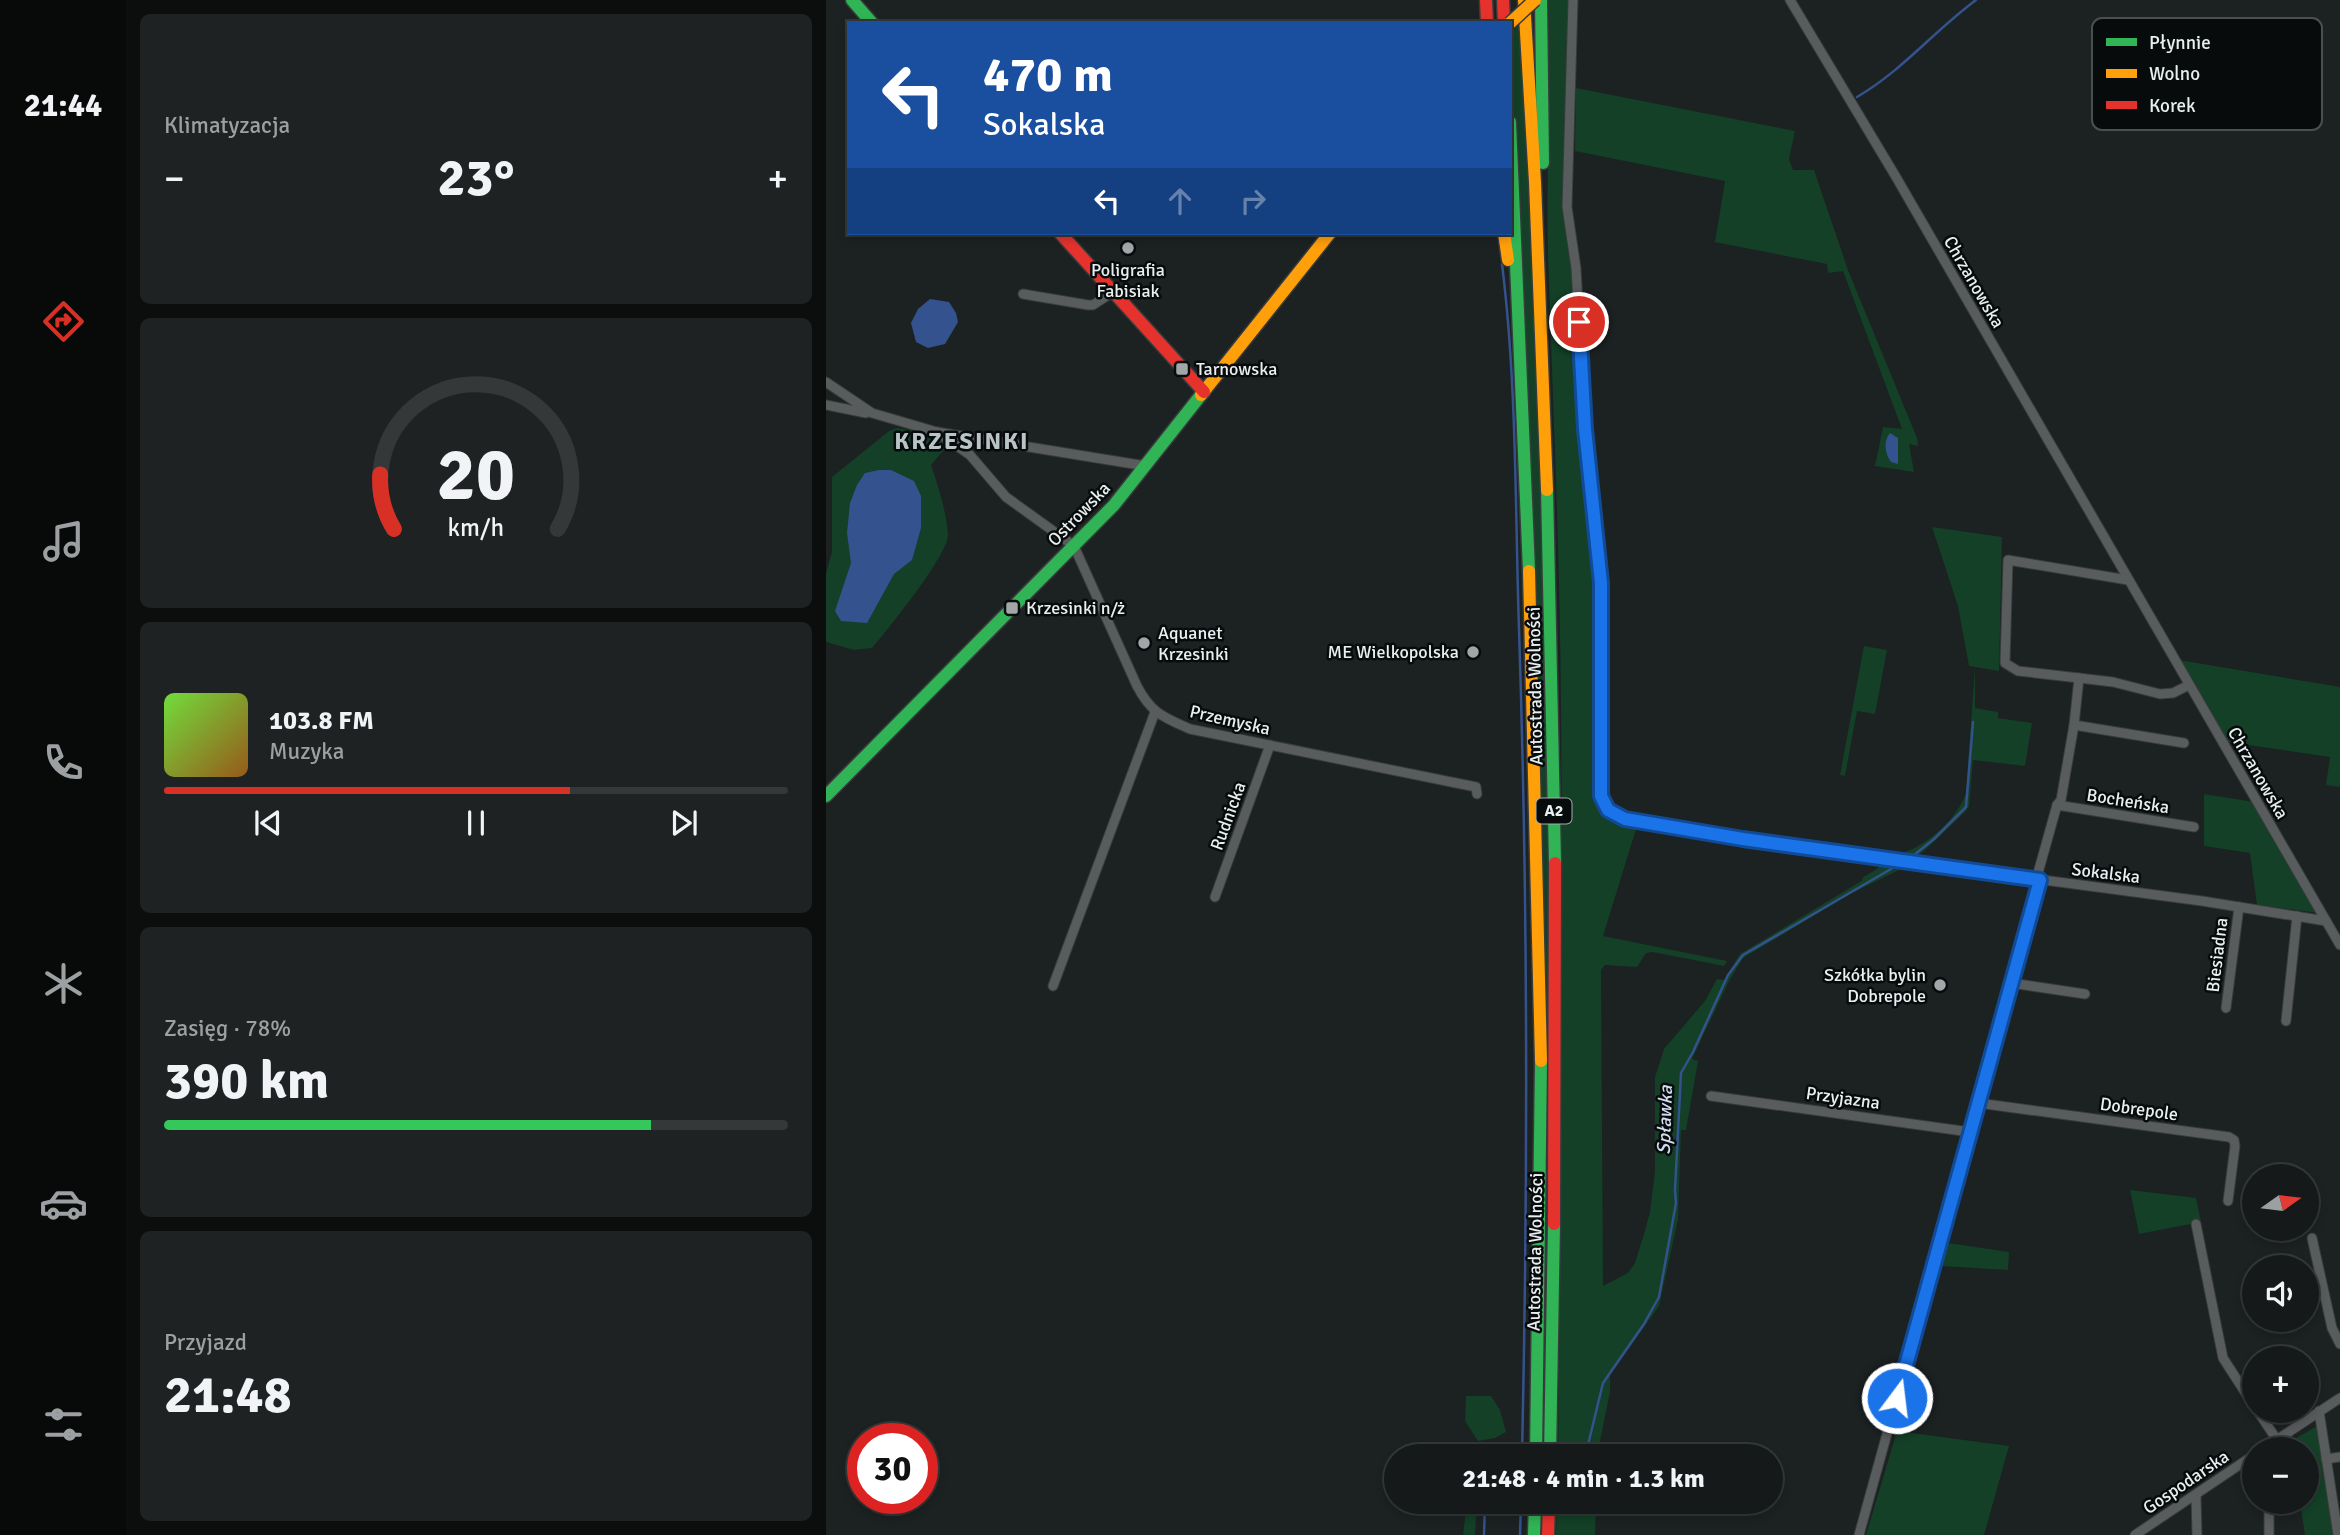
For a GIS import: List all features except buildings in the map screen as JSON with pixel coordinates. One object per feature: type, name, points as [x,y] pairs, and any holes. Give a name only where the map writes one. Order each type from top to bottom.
[{"type":"main road","points":[[852,0],[870,21]]},
{"type":"main road","points":[[1486,0],[1487,21]]},
{"type":"main road","points":[[1503,0],[1504,21]]},
{"type":"main road","name":"Autostrada Wolności","points":[[1524,0],[1538,253],[1554,702],[1554,1219],[1550,1444]]},
{"type":"main road","points":[[1512,21],[1535,0]]},
{"type":"main road","points":[[1538,253],[1543,185],[1541,0]]},
{"type":"main road","name":"Autostrada Wolności","points":[[1512,163],[1522,366],[1540,1012],[1536,1444]]},
{"type":"main road","points":[[1062,235],[1204,392]]},
{"type":"main road","name":"Ostrowska","points":[[826,796],[1114,505],[1328,235]]},
{"type":"main road","points":[[1504,235],[1522,366]]},
{"type":"main road","points":[[1534,1535],[1535,1514]]},
{"type":"main road","points":[[1548,1535],[1549,1514]]},
{"type":"street","name":"Sokalska","points":[[1573,0],[1567,207],[1576,268],[1585,429],[1601,583],[1601,796],[1604,805],[1615,816],[1635,821],[1743,839],[2326,921]]},
{"type":"street","name":"Chrzanowska","points":[[1790,0],[1896,177],[2340,945]]},
{"type":"street","points":[[1023,294],[1093,305],[1113,292]]},
{"type":"street","points":[[826,382],[872,414]]},
{"type":"street","points":[[826,405],[872,414],[937,432],[1146,466]]},
{"type":"street","points":[[937,432],[970,455],[1006,497],[1074,546]]},
{"type":"street","points":[[970,455],[972,443],[977,438]]},
{"type":"street","name":"Przemyska","points":[[1074,546],[1137,686],[1145,701],[1161,717],[1190,729],[1476,787],[1477,794]]},
{"type":"street","points":[[2128,580],[2008,559],[2005,663],[2018,671],[2113,682],[2160,694],[2173,693],[2189,685]]},
{"type":"street","name":"Bocheńska","points":[[2040,880],[2038,873],[2061,800],[2079,678]]},
{"type":"street","points":[[1053,986],[1155,712]]},
{"type":"street","points":[[2074,725],[2184,743]]},
{"type":"street","name":"Rudnicka","points":[[1215,897],[1270,745]]},
{"type":"street","name":"Bocheńska","points":[[2057,806],[2194,827]]},
{"type":"street","points":[[1859,1535],[2040,880]]},
{"type":"street","name":"Biesiadna","points":[[2226,1008],[2239,907]]},
{"type":"street","points":[[2286,1021],[2297,916]]},
{"type":"street","points":[[2011,983],[2085,994]]},
{"type":"street","name":"Przyjazna","points":[[1712,1096],[1970,1132]]},
{"type":"street","name":"Dobrepole","points":[[1978,1103],[2229,1137],[2234,1140],[2235,1146],[2228,1201]]},
{"type":"street","points":[[2196,1224],[2223,1358],[2242,1387]]},
{"type":"street","points":[[2313,1241],[2332,1328],[2340,1344]]},
{"type":"street","points":[[2338,1535],[2319,1411],[2340,1398]]},
{"type":"street","points":[[2281,1437],[2302,1423]]},
{"type":"street","points":[[2326,1459],[2340,1457]]},
{"type":"street","name":"Gospodarska","points":[[2135,1535],[2242,1463]]},
{"type":"street","points":[[2196,1495],[2197,1535]]},
{"type":"street","points":[[2269,1514],[2269,1535]]},
{"type":"green space","points":[[1548,0],[1570,0],[1564,215],[1573,281],[1577,381],[1593,548],[1603,809],[1610,816],[1637,826],[1603,936],[1727,961],[1724,966],[1653,952],[1646,953],[1637,967],[1605,965],[1601,970],[1603,1286],[1628,1273],[1635,1263],[1650,1212],[1655,1171],[1655,1077],[1664,1049],[1705,1001],[1717,979],[1724,980],[1740,954],[1863,880],[1862,878],[1877,869],[1880,864],[1905,867],[1852,893],[1743,958],[1729,981],[1692,1059],[1698,1061],[1686,1130],[1681,1130],[1678,1219],[1659,1306],[1610,1375],[1610,1392],[1599,1444],[1558,1444],[1561,710],[1548,256]]},
{"type":"green space","points":[[1521,23],[1547,584],[1549,1108],[1520,220],[1512,77],[1512,31]]},
{"type":"green space","points":[[1576,88],[1795,131],[1789,159],[1793,170],[1814,170],[1848,270],[1917,438],[1918,446],[1909,444],[1914,472],[1875,466],[1883,427],[1902,429],[1843,271],[1828,273],[1827,264],[1715,242],[1725,181],[1575,151]]},
{"type":"green space","points":[[897,428],[938,436],[948,445],[931,465],[944,509],[948,535],[928,575],[880,639],[872,648],[854,650],[826,642],[826,573],[832,552],[832,477],[889,431]]},
{"type":"green space","points":[[1932,527],[2002,537],[1999,671],[1969,666],[1958,606]]},
{"type":"green space","points":[[1864,646],[1887,650],[1875,714],[1857,711],[1845,776],[1840,775]]},
{"type":"green space","points":[[2179,660],[2340,687],[2340,787],[2326,785],[2330,757],[2228,742]]},
{"type":"green space","points":[[1975,667],[1975,708],[1998,712],[1998,718],[2032,723],[2025,766],[1973,760],[1969,806],[1966,811],[1911,860],[1891,856],[1914,848],[1936,834],[1955,814],[1966,793]]},
{"type":"green space","points":[[2204,794],[2254,802],[2319,913],[2257,905],[2250,853],[2204,846]]},
{"type":"green space","points":[[2130,1190],[2196,1198],[2201,1222],[2139,1234]]},
{"type":"green space","points":[[1948,1243],[2009,1252],[2008,1270],[1941,1266]]},
{"type":"green space","points":[[1466,1396],[1491,1396],[1500,1410],[1506,1432],[1495,1438],[1478,1441],[1465,1421]]},
{"type":"green space","points":[[2317,1426],[2319,1437],[2298,1437]]},
{"type":"green space","points":[[1897,1431],[2009,1446],[1984,1535],[1866,1535]]},
{"type":"green space","points":[[2319,1438],[2335,1535],[2305,1535],[2302,1514],[2319,1514]]},
{"type":"green space","points":[[1466,1514],[1476,1514],[1475,1535],[1463,1535]]},
{"type":"green space","points":[[1557,1514],[1596,1514],[1595,1535],[1556,1535]]},
{"type":"water","points":[[930,299],[949,302],[958,322],[945,344],[928,348],[916,342],[911,323],[918,309]]},
{"type":"water","points":[[1890,433],[1898,438],[1898,464],[1891,462],[1887,455],[1886,440]]},
{"type":"water","points":[[891,470],[914,481],[921,496],[921,528],[912,560],[894,574],[867,623],[841,621],[835,611],[851,563],[847,533],[850,503],[865,473]]},
{"type":"waterway","points":[[1857,97],[1904,63],[1976,0]]},
{"type":"waterway","points":[[1502,264],[1513,400],[1524,836],[1526,1146],[1522,1444]]},
{"type":"waterway","name":"Spławka","points":[[1909,859],[1966,807],[1973,722]]},
{"type":"waterway","name":"Spławka","points":[[1588,1444],[1603,1383],[1644,1324],[1659,1297],[1676,1203],[1681,1073],[1728,975],[1743,955],[1896,866]]},
{"type":"waterway","name":"Spławka","points":[[1484,1535],[1485,1514]]},
{"type":"waterway","points":[[1520,1535],[1521,1514]]},
{"type":"traffic: fast","points":[[852,0],[870,21]]},
{"type":"traffic: fast","points":[[1541,0],[1543,163]]},
{"type":"traffic: fast","points":[[1512,169],[1529,571]]},
{"type":"traffic: fast","points":[[826,796],[1114,505],[1201,395]]},
{"type":"traffic: fast","points":[[1547,490],[1555,863]]},
{"type":"traffic: fast","points":[[1536,1444],[1541,1061]]},
{"type":"traffic: fast","points":[[1550,1444],[1554,1224]]},
{"type":"traffic: fast","points":[[1534,1535],[1535,1514]]},
{"type":"traffic: slow","points":[[1524,0],[1535,182],[1547,490]]},
{"type":"traffic: slow","points":[[1512,21],[1535,0]]},
{"type":"traffic: slow","points":[[1201,395],[1328,235]]},
{"type":"traffic: slow","points":[[1504,235],[1508,260]]},
{"type":"traffic: slow","points":[[1529,571],[1541,1061]]},
{"type":"traffic: jam","points":[[1486,0],[1487,21]]},
{"type":"traffic: jam","points":[[1503,0],[1504,21]]},
{"type":"traffic: jam","points":[[1062,235],[1204,392]]},
{"type":"traffic: jam","points":[[1554,1224],[1555,863]]},
{"type":"traffic: jam","points":[[1548,1535],[1549,1514]]},
{"type":"place","name":"Poligrafia Fabisiak","points":[[1128,248]]},
{"type":"place","name":"Tarnowska","points":[[1182,369]]},
{"type":"place","name":"Krzesinki n/ż","points":[[1012,608]]},
{"type":"place","name":"Aquanet Krzesinki","points":[[1144,643]]},
{"type":"place","name":"ME Wielkopolska","points":[[1473,652]]},
{"type":"place","name":"Szkółka bylin Dobrepole","points":[[1940,985]]},
{"type":"district","name":"KRZESINKI","points":[[962,441]]},
{"type":"route","points":[[1579,322],[1585,429],[1601,583],[1601,796],[1608,810],[1625,819],[1743,839],[2040,880],[1897,1398]]}]
